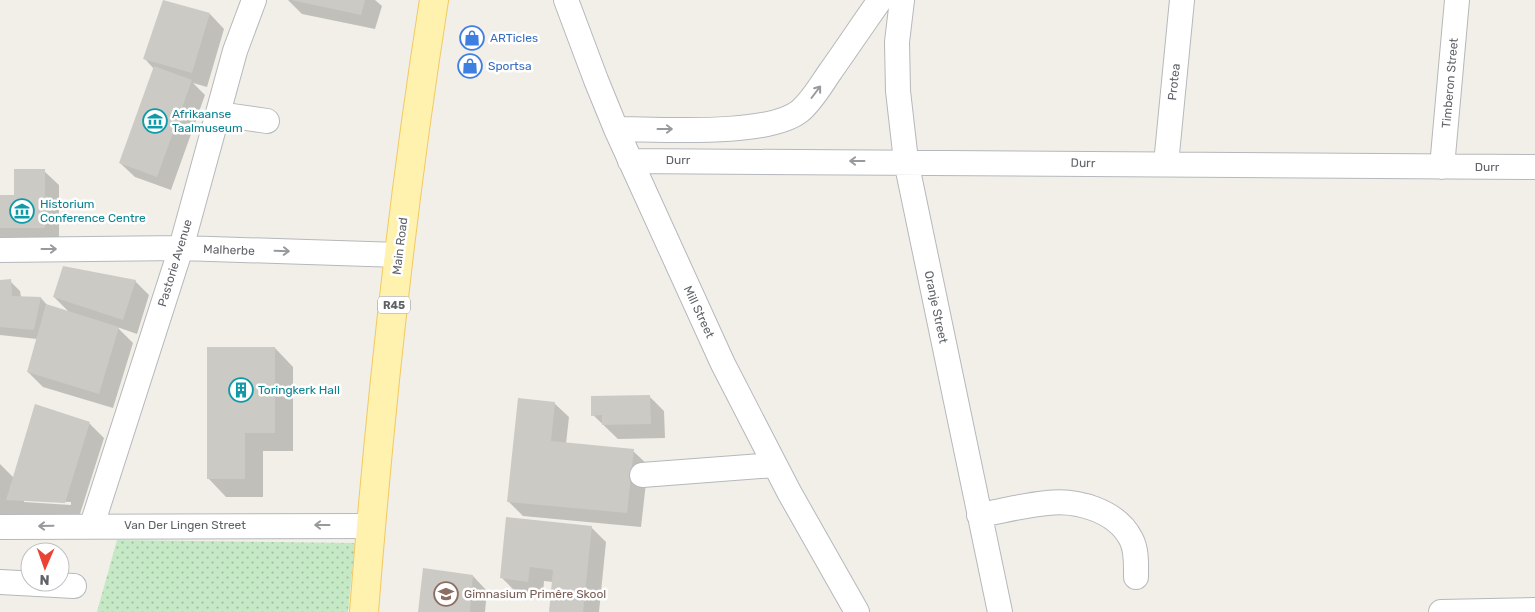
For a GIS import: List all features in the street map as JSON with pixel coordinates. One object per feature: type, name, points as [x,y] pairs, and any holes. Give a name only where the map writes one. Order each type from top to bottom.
[{"type":"main road","name":"Main Road","points":[[364,612],[399,255],[434,0]]},
{"type":"street","name":"Mill Street","points":[[566,0],[616,130],[723,364],[775,465],[857,612]]},
{"type":"street","points":[[616,130],[726,130],[778,121],[799,112],[814,96],[880,0]]},
{"type":"street","name":"Oranje Street","points":[[902,0],[897,42],[898,91],[906,161],[1000,612]]},
{"type":"street","name":"Protea","points":[[1166,164],[1182,0]]},
{"type":"street","name":"Timberon Street","points":[[1442,166],[1457,0]]},
{"type":"street","name":"Pastorie Avenue","points":[[92,526],[181,248],[235,51],[251,1]]},
{"type":"street","points":[[218,114],[267,121]]},
{"type":"street","name":"Durr","points":[[630,161],[906,161],[1535,167]]},
{"type":"street","name":"Malherbe","points":[[0,250],[181,248],[399,255]]},
{"type":"street","points":[[642,475],[775,465]]},
{"type":"street","points":[[980,515],[1049,502],[1076,504],[1100,510],[1120,524],[1131,539],[1136,555],[1136,576]]},
{"type":"street","name":"Van Der Lingen Street","points":[[0,527],[371,526]]},
{"type":"street","points":[[0,582],[74,586]]},
{"type":"street","points":[[1441,612],[1535,610]]},
{"type":"green space","points":[[117,540],[355,543],[348,612],[97,612]]},
{"type":"building","points":[[163,0],[210,13],[192,73],[143,59]]},
{"type":"building","points":[[291,0],[365,0],[361,15]]},
{"type":"building","name":"Afrikaanse Taalmuseum","points":[[154,66],[192,80],[157,177],[119,163]]},
{"type":"building","name":"Historium Conference Centre","points":[[14,169],[45,169],[45,228],[0,228],[0,195],[14,195]]},
{"type":"building","points":[[63,266],[136,280],[123,320],[53,297]]},
{"type":"building","points":[[11,279],[12,296],[41,297],[34,330],[0,327],[0,280]]},
{"type":"building","points":[[46,304],[119,327],[99,394],[27,372]]},
{"type":"building","name":"Toringkerk Hall","points":[[207,347],[275,347],[275,433],[245,433],[245,479],[207,479]]},
{"type":"building","points":[[650,395],[651,424],[602,425],[602,415],[591,416],[591,396]]},
{"type":"building","points":[[518,398],[555,402],[551,441],[634,449],[627,513],[507,502]]},
{"type":"building","points":[[35,404],[90,422],[65,503],[6,500]]},
{"type":"building","points":[[506,517],[592,526],[583,612],[549,612],[553,570],[530,567],[528,582],[500,578]]},
{"type":"building","name":"Gimnasium Primêre Skool","points":[[423,568],[473,575],[470,612],[418,612]]},
{"type":"place","name":"ARTicles","points":[[472,38]]},
{"type":"place","name":"Sportsa","points":[[470,66]]},
{"type":"place","name":"Afrikaanse Taalmuseum","points":[[155,121]]},
{"type":"place","name":"Historium Conference Centre","points":[[22,211]]},
{"type":"place","name":"Toringkerk Hall","points":[[241,390]]},
{"type":"place","name":"Gimnasium Primêre Skool","points":[[446,594]]}]
